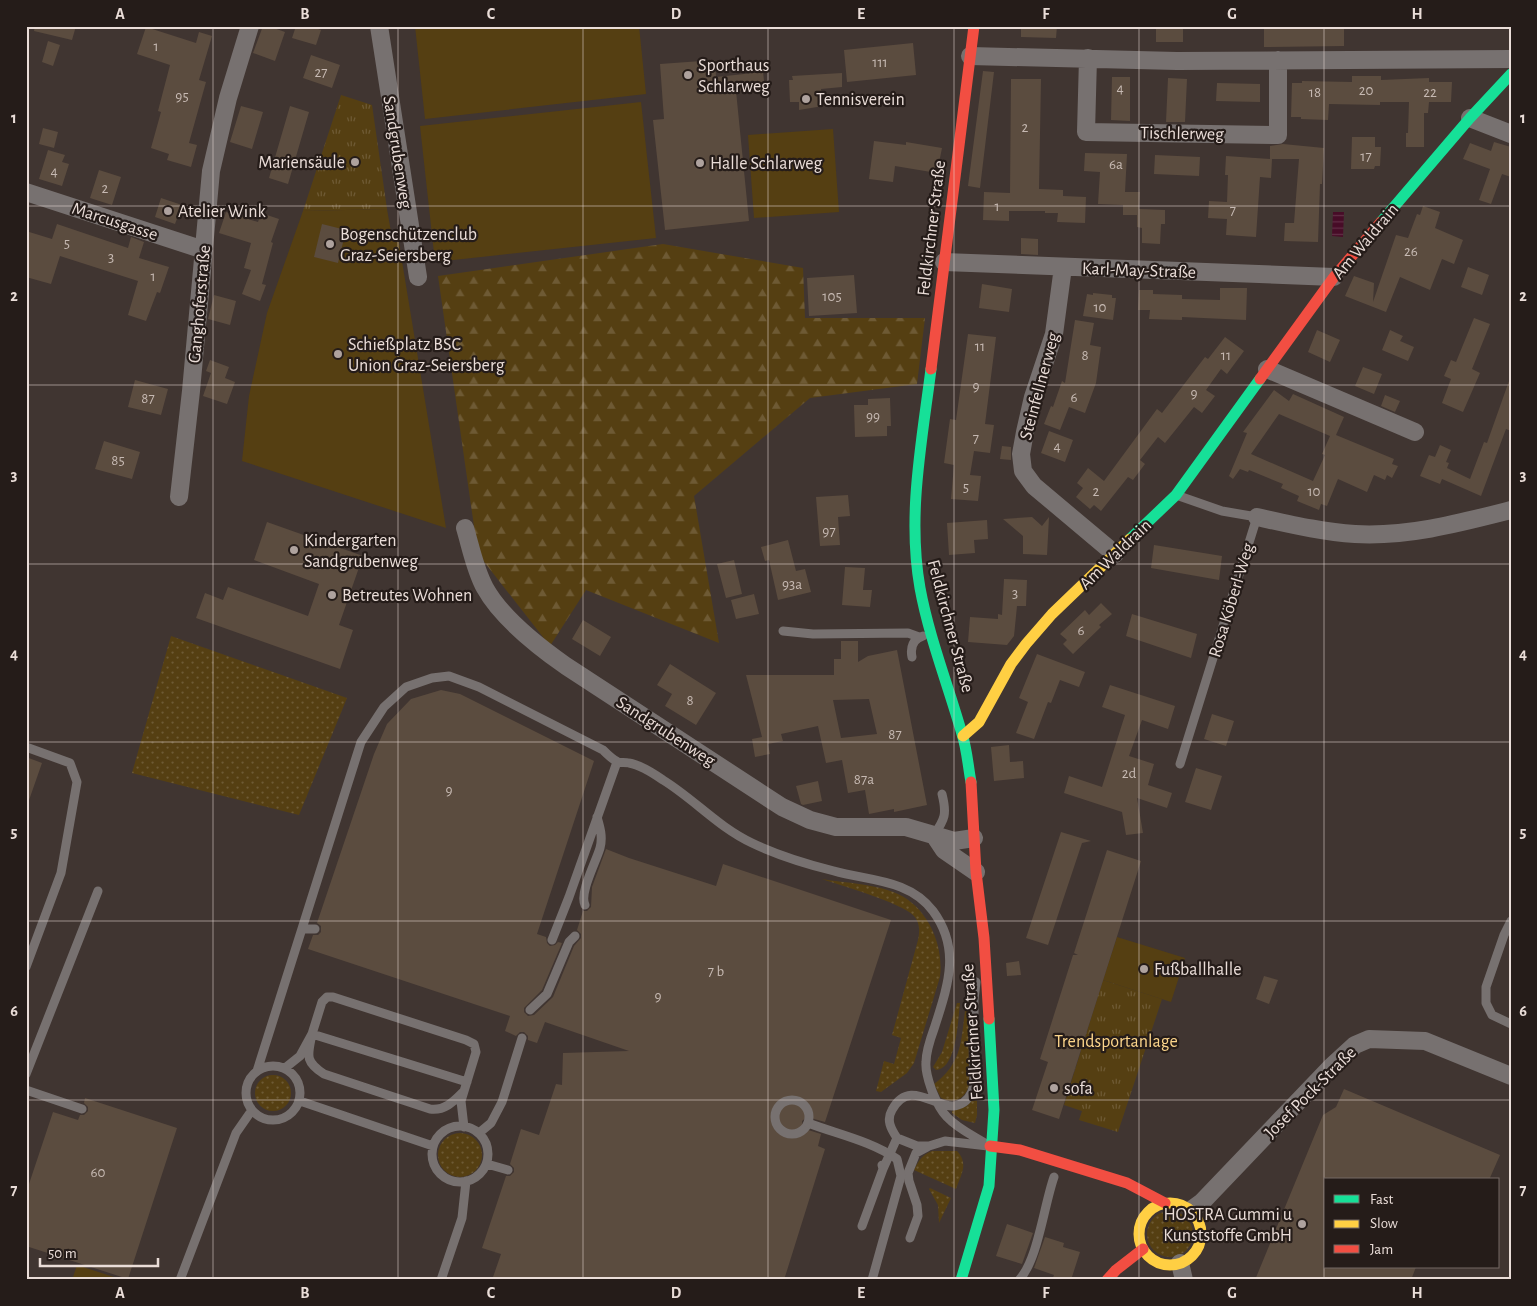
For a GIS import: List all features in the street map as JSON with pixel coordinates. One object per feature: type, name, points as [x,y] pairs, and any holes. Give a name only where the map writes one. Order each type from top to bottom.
[{"type":"street","name":"Ganghoferstraße","points":[[179,496],[191,392],[211,171],[228,98],[250,26]]},
{"type":"street","name":"Sandgrubenweg","points":[[379,26],[418,277]]},
{"type":"street","name":"Feldkirchner Straße","points":[[961,1280],[989,1186],[991,1167],[990,1146],[994,1110],[984,938],[976,872],[971,785],[963,736],[931,633],[920,588],[914,539],[917,481],[974,26]]},
{"type":"street","points":[[970,56],[1177,61],[1511,59]]},
{"type":"street","name":"Tischlerweg","points":[[1088,58],[1086,132],[1278,135],[1278,60]]},
{"type":"street","name":"Am Waldrain","points":[[963,736],[984,715],[1011,664],[1052,614],[1176,495],[1334,277],[1470,118],[1511,74]]},
{"type":"street","points":[[1470,118],[1511,134]]},
{"type":"street","name":"Marcusgasse","points":[[26,192],[204,250]]},
{"type":"street","name":"Karl-May-Straße","points":[[944,262],[1334,277]]},
{"type":"street","name":"Steinfellnerweg","points":[[1063,267],[1054,334],[1033,397],[1025,432],[1021,454],[1023,471],[1034,486],[1115,554]]},
{"type":"street","points":[[1267,369],[1415,432]]},
{"type":"street","points":[[1257,516],[1309,528],[1356,534],[1400,533],[1454,525],[1511,510]]},
{"type":"street","name":"Sandgrubenweg","points":[[465,528],[485,588],[503,611],[541,648],[574,672],[782,807],[810,820],[836,827],[906,827],[954,841],[974,838]]},
{"type":"street","points":[[934,835],[944,850],[976,872]]},
{"type":"street","name":"Josef Pock-Straße","points":[[1191,1210],[1202,1202],[1331,1067],[1355,1045],[1369,1039],[1425,1041],[1511,1076]]},
{"type":"street","name":"Feldkirchner Straße","points":[[978,1172],[990,1146]]},
{"type":"street","points":[[990,1146],[1009,1160]]},
{"type":"street","points":[[990,1146],[1020,1150],[1102,1174],[1127,1183],[1165,1203],[1182,1205],[1191,1210],[1198,1221],[1201,1237],[1199,1244],[1182,1271],[1150,1257],[1143,1249],[1140,1232],[1143,1220],[1150,1210],[1165,1203]]},
{"type":"street","points":[[1136,1210],[1143,1220]]},
{"type":"street","points":[[1107,1280],[1116,1270],[1143,1249]]},
{"type":"lane","points":[[1176,495],[1222,511],[1257,516]]},
{"type":"lane","name":"Rosa Köberl-Weg","points":[[1180,764],[1257,516]]},
{"type":"lane","points":[[783,631],[813,634],[908,633],[919,637]]},
{"type":"lane","points":[[912,657],[911,650],[915,640],[931,633]]},
{"type":"lane","points":[[257,1071],[361,742],[384,707],[406,687],[432,678],[449,676],[479,687],[603,750],[617,762],[629,762],[661,779],[678,790],[722,826],[752,843],[773,852],[832,871],[891,883],[907,889],[925,902],[941,923],[951,952],[951,967],[944,999],[931,1037],[926,1062],[928,1080],[936,1101],[948,1118],[990,1146]]},
{"type":"lane","points":[[26,747],[70,763],[77,782],[61,873],[26,967]]},
{"type":"lane","points":[[552,940],[569,898],[617,762]]},
{"type":"lane","points":[[934,835],[943,822],[945,814],[942,794]]},
{"type":"lane","points":[[585,905],[583,902],[584,892],[600,846],[601,832],[597,816]]},
{"type":"lane","points":[[26,1074],[98,891]]},
{"type":"lane","points":[[1511,921],[1504,935],[1486,987],[1486,1003],[1492,1015],[1511,1024]]},
{"type":"lane","points":[[302,928],[315,928]]},
{"type":"lane","points":[[530,1010],[547,994],[569,942],[575,936]]},
{"type":"lane","points":[[929,1146],[917,1146],[897,1138],[889,1124],[890,1114],[894,1106],[901,1099],[910,1096],[921,1095],[949,1106],[958,1106],[972,1095],[974,1085],[974,1000],[984,938]]},
{"type":"lane","points":[[464,1127],[461,1101],[476,1052],[474,1044],[333,997],[327,997],[322,1002],[308,1055],[313,1067],[324,1074],[438,1110],[455,1101],[465,1086]]},
{"type":"lane","points":[[286,1068],[300,1056],[312,1034]]},
{"type":"lane","points":[[312,1034],[465,1086]]},
{"type":"lane","points":[[479,1133],[491,1123],[502,1102],[522,1038]]},
{"type":"lane","points":[[270,1065],[286,1068],[297,1079],[301,1090],[300,1101],[293,1112],[282,1119],[269,1120],[262,1118],[252,1110],[247,1099],[249,1080],[257,1071],[270,1065]]},
{"type":"lane","points":[[26,1090],[82,1109]]},
{"type":"lane","points":[[300,1101],[433,1146]]},
{"type":"lane","points":[[180,1280],[236,1133],[252,1110]]},
{"type":"lane","points":[[808,1124],[858,1140],[897,1159],[901,1176],[872,1280]]},
{"type":"lane","points":[[457,1126],[469,1128],[479,1133],[484,1137],[489,1147],[487,1164],[482,1174],[466,1181],[456,1182],[446,1179],[434,1166],[432,1156],[433,1146],[441,1133],[448,1128],[457,1126]]},
{"type":"lane","points":[[862,1226],[882,1167],[897,1138]]},
{"type":"lane","points":[[910,1238],[918,1216],[917,1205],[908,1173],[916,1153],[945,1141],[990,1146]]},
{"type":"lane","points":[[487,1164],[508,1170]]},
{"type":"lane","points":[[1019,1280],[1025,1274],[1040,1231],[1048,1194],[1054,1177]]},
{"type":"lane","points":[[441,1280],[462,1218],[466,1181]]},
{"type":"green space","points":[[415,26],[639,26],[646,94],[425,119]]},
{"type":"green space","points":[[341,95],[372,105],[387,209],[303,211]]},
{"type":"green space","points":[[641,102],[656,238],[435,262],[420,126]]},
{"type":"green space","points":[[833,129],[839,212],[754,218],[748,135]]},
{"type":"green space","name":"Schießplatz BSC Union Graz-Seiersberg","points":[[387,209],[392,238],[398,237],[446,528],[242,461],[249,396],[267,313],[303,211]]},
{"type":"green space","points":[[663,244],[803,268],[805,318],[925,318],[917,384],[810,398],[694,496],[719,643],[586,590],[550,646],[478,554],[438,276]]},
{"type":"green space","points":[[171,636],[347,698],[299,815],[132,773]]},
{"type":"green space","points":[[822,879],[871,886],[898,894],[918,908],[926,918],[936,940],[941,965],[940,977],[914,1063],[907,1073],[881,1092],[876,1091],[884,1061],[894,1064],[901,1038],[892,1035],[918,940],[918,924],[913,915],[896,905]]},
{"type":"green space","name":"Fußballhalle","points":[[1117,937],[1185,958],[1171,1002],[1103,980]]},
{"type":"green space","name":"Trendsportanlage","points":[[1103,980],[1162,999],[1118,1132],[1079,1120],[1082,1111],[1064,1105]]},
{"type":"green space","points":[[957,1003],[960,1003],[952,1053],[943,1067],[936,1070],[933,1067],[942,1052]]},
{"type":"green space","points":[[966,1003],[968,1003],[969,1085],[965,1094],[959,1099],[946,1100],[941,1098],[934,1084],[944,1076],[956,1058],[962,1038]]},
{"type":"green space","points":[[273,1075],[286,1080],[291,1093],[286,1106],[273,1111],[260,1106],[255,1093],[260,1080]]},
{"type":"green space","points":[[977,1094],[975,1123],[962,1120],[952,1113],[952,1111],[967,1106]]},
{"type":"green space","points":[[464,1133],[476,1139],[481,1146],[481,1164],[476,1171],[469,1176],[456,1177],[444,1171],[439,1164],[438,1151],[444,1139],[451,1134]]},
{"type":"green space","points":[[932,1151],[957,1151],[961,1156],[963,1169],[956,1189],[914,1170],[921,1158]]},
{"type":"green space","points":[[930,1188],[951,1198],[939,1223],[938,1205]]},
{"type":"green space","points":[[1165,1211],[1175,1211],[1189,1221],[1193,1234],[1189,1247],[1183,1253],[1175,1257],[1165,1257],[1151,1247],[1147,1239],[1147,1229],[1157,1215]]},
{"type":"green space","points":[[77,1265],[123,1280],[72,1280]]},
{"type":"shaded area","points":[[1333,212],[1344,212],[1343,237],[1332,236]]},
{"type":"building","points":[[35,26],[76,26],[72,40],[34,31]]},
{"type":"building","points":[[263,26],[285,32],[275,61],[253,53]]},
{"type":"building","points":[[296,26],[310,26],[321,30],[316,45],[292,38]]},
{"type":"building","points":[[1021,26],[1057,26],[1056,38],[1021,37]]},
{"type":"building","points":[[1156,26],[1183,26],[1183,42],[1156,42]]},
{"type":"building","points":[[1264,26],[1344,26],[1344,46],[1264,47]]},
{"type":"building","points":[[146,27],[196,43],[199,32],[212,36],[199,80],[206,82],[189,143],[197,145],[191,167],[167,160],[169,154],[151,148],[161,112],[158,111],[170,65],[137,54]]},
{"type":"building","points":[[48,41],[60,45],[53,66],[42,62]]},
{"type":"building","points":[[913,43],[916,75],[847,82],[844,50]]},
{"type":"building","points":[[311,55],[340,65],[332,88],[303,78]]},
{"type":"building","points":[[715,60],[716,77],[763,72],[765,89],[736,91],[749,221],[665,230],[653,120],[664,119],[660,64]]},
{"type":"building","points":[[983,71],[994,72],[980,188],[968,186]]},
{"type":"building","points":[[842,73],[842,87],[821,89],[823,106],[799,110],[799,102],[790,102],[789,80],[793,80],[792,76]]},
{"type":"building","points":[[1352,76],[1381,76],[1381,80],[1429,78],[1429,82],[1452,82],[1451,102],[1429,102],[1428,113],[1424,113],[1424,147],[1406,147],[1409,102],[1380,102],[1380,105],[1329,104],[1328,120],[1291,117],[1292,83],[1302,83],[1302,81],[1352,82]]},
{"type":"building","points":[[1112,77],[1130,77],[1130,121],[1111,120]]},
{"type":"building","points":[[1168,78],[1187,79],[1185,122],[1166,122]]},
{"type":"building","points":[[1011,79],[1041,79],[1039,189],[1063,190],[1063,196],[1086,197],[1085,223],[1057,222],[1058,213],[1045,213],[1045,211],[1009,211],[1009,221],[983,220],[984,192],[1010,193]]},
{"type":"building","points":[[1217,83],[1260,84],[1260,102],[1216,101]]},
{"type":"building","points":[[241,106],[263,112],[252,149],[230,142]]},
{"type":"building","points":[[290,106],[309,112],[288,184],[269,178]]},
{"type":"building","points":[[43,128],[58,132],[54,148],[39,144]]},
{"type":"building","points":[[1352,137],[1375,137],[1375,147],[1381,147],[1380,166],[1375,166],[1374,169],[1351,169]]},
{"type":"building","points":[[874,141],[906,145],[906,142],[942,148],[937,173],[895,166],[893,182],[869,179]]},
{"type":"building","points":[[1494,142],[1511,147],[1511,177],[1502,174],[1491,204],[1479,200],[1490,169],[1463,159],[1470,143],[1491,151]]},
{"type":"building","points":[[1283,144],[1324,148],[1322,184],[1320,184],[1318,242],[1284,241],[1285,223],[1294,223],[1299,159],[1272,159],[1271,178],[1260,177],[1256,237],[1226,235],[1227,219],[1208,218],[1209,201],[1227,202],[1228,175],[1225,175],[1226,156],[1270,159],[1270,146]]},
{"type":"building","points":[[48,150],[65,155],[62,162],[69,164],[62,186],[39,179]]},
{"type":"building","points":[[1085,153],[1127,154],[1125,192],[1140,192],[1139,209],[1165,210],[1165,224],[1161,224],[1160,244],[1142,243],[1142,228],[1137,227],[1137,215],[1123,215],[1123,205],[1098,204],[1100,172],[1084,171]]},
{"type":"building","points":[[1155,155],[1200,157],[1199,176],[1154,174]]},
{"type":"building","points":[[99,170],[121,177],[112,205],[90,198]]},
{"type":"building","points":[[161,198],[182,205],[175,224],[155,217]]},
{"type":"building","points":[[1423,206],[1440,212],[1435,228],[1463,240],[1454,264],[1442,259],[1430,290],[1400,277],[1386,312],[1345,296],[1354,276],[1374,283],[1373,302],[1396,235],[1408,238],[1417,214],[1420,215]]},
{"type":"building","points":[[226,212],[258,222],[261,213],[279,219],[271,242],[273,243],[262,284],[266,285],[260,301],[242,294],[251,270],[244,268],[251,243],[219,233]]},
{"type":"building","points":[[57,224],[128,248],[131,237],[144,242],[139,258],[169,267],[160,293],[157,292],[146,321],[128,315],[138,281],[60,256],[51,284],[26,277],[26,231],[52,239]]},
{"type":"building","name":"Bogenschützenclub Graz-Seiersberg","points":[[322,224],[346,230],[338,263],[314,257]]},
{"type":"building","points":[[1021,238],[1038,239],[1038,255],[1021,254]]},
{"type":"building","points":[[1468,267],[1489,275],[1482,295],[1461,287]]},
{"type":"building","points":[[854,275],[857,313],[809,316],[807,278]]},
{"type":"building","points":[[982,284],[1012,289],[1009,312],[979,308]]},
{"type":"building","points":[[1220,288],[1247,288],[1246,320],[1182,317],[1182,320],[1149,319],[1150,310],[1138,310],[1139,290],[1153,290],[1153,294],[1182,295],[1182,299],[1220,300]]},
{"type":"building","points":[[1093,293],[1112,295],[1112,298],[1116,298],[1113,320],[1083,316],[1087,294],[1093,295]]},
{"type":"building","points":[[214,295],[236,301],[230,325],[208,319]]},
{"type":"building","points":[[1474,318],[1490,324],[1472,369],[1480,373],[1463,412],[1442,403],[1451,379],[1444,376],[1451,360],[1456,362]]},
{"type":"building","points":[[1075,320],[1094,323],[1090,345],[1101,347],[1096,383],[1085,413],[1069,407],[1060,430],[1044,424],[1051,406],[1053,407],[1062,381],[1065,383]]},
{"type":"building","points":[[1317,330],[1340,340],[1330,362],[1308,352]]},
{"type":"building","points":[[1390,330],[1403,336],[1400,341],[1414,347],[1408,361],[1382,350]]},
{"type":"building","points":[[968,334],[996,337],[985,424],[994,425],[990,453],[974,451],[970,475],[981,476],[978,501],[951,499],[954,465],[944,463],[950,419],[956,420]]},
{"type":"building","points":[[1225,337],[1244,351],[1227,374],[1221,369],[1206,390],[1215,396],[1202,413],[1194,407],[1165,443],[1158,437],[1140,460],[1145,464],[1133,480],[1128,477],[1101,511],[1094,505],[1090,509],[1076,497],[1083,488],[1077,483],[1088,468],[1104,481],[1157,409],[1162,413],[1205,357],[1208,359]]},
{"type":"building","points":[[210,360],[229,367],[225,378],[235,382],[227,404],[203,396],[211,373],[206,371]]},
{"type":"building","points":[[1363,367],[1382,374],[1374,394],[1355,386]]},
{"type":"building","points":[[135,380],[168,389],[161,415],[128,407]]},
{"type":"building","points":[[1509,381],[1511,382],[1511,431],[1506,429],[1481,496],[1442,479],[1440,484],[1420,476],[1429,455],[1435,457],[1440,445],[1451,450],[1446,462],[1449,463],[1447,468],[1470,479],[1484,442],[1487,443]]},
{"type":"building","points":[[1274,390],[1289,401],[1293,394],[1344,417],[1336,435],[1394,459],[1392,464],[1398,466],[1392,478],[1387,475],[1385,480],[1374,475],[1367,492],[1338,479],[1327,506],[1321,504],[1319,510],[1297,501],[1299,496],[1281,488],[1283,484],[1249,470],[1248,472],[1240,469],[1233,479],[1229,476],[1247,433],[1243,432]],"holes":[[[1279,414],[1330,436],[1322,454],[1325,455],[1313,481],[1251,454]]]},
{"type":"building","points":[[1385,395],[1400,401],[1395,412],[1381,406]]},
{"type":"building","points":[[890,398],[891,426],[887,426],[887,436],[855,437],[854,405],[868,405],[868,399]]},
{"type":"building","points":[[1049,431],[1073,440],[1065,462],[1041,453]]},
{"type":"building","points":[[104,441],[140,452],[132,479],[95,469]]},
{"type":"building","points":[[1002,446],[1011,447],[1011,460],[1000,459]]},
{"type":"building","points":[[848,495],[850,516],[838,517],[840,545],[820,546],[816,497]]},
{"type":"building","points":[[1032,517],[1042,526],[1049,517],[1047,555],[1023,554],[1023,536],[1003,519]]},
{"type":"building","points":[[987,520],[988,539],[974,540],[975,553],[949,555],[947,523]]},
{"type":"building","name":"Betreutes Wohnen","points":[[267,522],[363,556],[339,625],[353,630],[340,669],[196,618],[205,593],[223,600],[228,587],[308,616],[319,584],[254,560]]},
{"type":"building","points":[[788,540],[796,571],[805,569],[811,592],[778,600],[769,560],[765,561],[761,547]]},
{"type":"building","points":[[1154,545],[1222,556],[1219,580],[1151,568]]},
{"type":"building","points":[[734,560],[742,594],[726,598],[717,564]]},
{"type":"building","points":[[845,567],[865,568],[863,590],[872,590],[870,607],[842,605]]},
{"type":"building","points":[[1004,579],[1027,580],[1026,606],[1017,606],[1014,636],[1007,645],[968,642],[970,617],[998,619],[998,614],[1002,615]]},
{"type":"building","points":[[754,594],[759,614],[736,619],[731,600]]},
{"type":"building","points":[[1101,603],[1112,614],[1099,625],[1101,627],[1073,654],[1063,644],[1067,640],[1060,634],[1085,610],[1089,615]]},
{"type":"building","points":[[1132,614],[1197,634],[1191,658],[1126,636]]},
{"type":"building","points":[[583,620],[611,637],[600,656],[572,639]]},
{"type":"building","points":[[841,641],[858,641],[858,662],[868,656],[897,650],[927,805],[894,812],[894,809],[869,814],[865,790],[848,793],[842,760],[826,763],[818,726],[781,734],[783,741],[768,744],[770,754],[755,757],[752,739],[762,737],[746,675],[834,675],[834,659],[841,659]],"holes":[[[869,699],[877,734],[841,738],[833,700]]]},
{"type":"building","points":[[1037,654],[1085,672],[1079,687],[1060,680],[1051,703],[1048,702],[1034,739],[1016,733],[1028,702],[1019,698]]},
{"type":"building","points":[[670,664],[716,693],[696,725],[665,706],[672,694],[657,685]]},
{"type":"building","points":[[1110,685],[1175,706],[1168,729],[1142,720],[1129,756],[1154,764],[1148,785],[1172,793],[1167,808],[1137,798],[1143,833],[1126,835],[1122,812],[1064,793],[1069,776],[1102,787],[1125,715],[1102,707]]},
{"type":"building","points":[[441,690],[460,694],[594,761],[537,934],[546,937],[547,943],[550,946],[558,942],[562,943],[542,990],[524,1008],[524,1012],[528,1016],[534,1015],[553,997],[574,946],[581,938],[581,934],[577,930],[583,911],[587,911],[591,907],[592,887],[606,849],[716,886],[723,864],[891,920],[825,1122],[807,1117],[802,1121],[805,1129],[821,1134],[818,1146],[825,1149],[784,1280],[492,1280],[501,1254],[482,1248],[506,1176],[510,1176],[514,1172],[514,1168],[510,1164],[521,1129],[539,1135],[556,1084],[562,1085],[563,1053],[629,1051],[545,1022],[537,1043],[528,1040],[528,1036],[524,1032],[520,1032],[516,1036],[505,1031],[510,1016],[308,949],[313,935],[318,935],[321,932],[321,926],[317,923],[374,754],[387,724],[411,699]]},
{"type":"building","points":[[1212,714],[1234,721],[1226,746],[1204,739]]},
{"type":"building","points":[[1009,745],[1010,762],[1023,761],[1024,778],[994,781],[991,747]]},
{"type":"building","points":[[26,757],[42,763],[28,803],[26,803]]},
{"type":"building","points":[[1196,768],[1222,776],[1211,810],[1185,802]]},
{"type":"building","points":[[818,781],[822,801],[801,804],[796,786]]},
{"type":"building","points":[[1061,832],[1091,841],[1082,843],[1048,945],[1026,938]]},
{"type":"building","points":[[1107,850],[1141,861],[1059,1119],[1032,1110],[1048,1062],[1040,1059],[1073,955],[1078,955],[1074,953]]},
{"type":"building","points":[[1019,961],[1021,975],[1007,976],[1006,963]]},
{"type":"building","points":[[1264,976],[1278,980],[1269,1004],[1256,999]]},
{"type":"building","name":"HOSTRA Gummi u Kunststoffe GmbH","points":[[1344,1089],[1500,1155],[1490,1178],[1324,1178],[1324,1268],[1416,1268],[1411,1280],[1255,1280],[1323,1115],[1336,1107]]},
{"type":"building","points":[[85,1098],[177,1128],[128,1279],[26,1246],[26,1193],[53,1112],[78,1120],[80,1115],[84,1115],[88,1111],[88,1107],[84,1103]]},
{"type":"building","points":[[1007,1224],[1033,1233],[1022,1264],[996,1256]]},
{"type":"building","points":[[1045,1237],[1064,1243],[1063,1247],[1080,1252],[1071,1280],[1052,1280],[1054,1275],[1034,1268]]},
{"type":"traffic: fast","points":[[1381,222],[1470,118],[1511,74]]},
{"type":"traffic: fast","points":[[931,369],[917,478],[915,506],[916,561],[924,606],[964,740],[971,782]]},
{"type":"traffic: fast","points":[[1130,539],[1176,495],[1260,379]]},
{"type":"traffic: fast","points":[[961,1280],[989,1186],[994,1110],[989,1019]]},
{"type":"traffic: slow","points":[[963,736],[979,722],[1011,664],[1026,644],[1052,614],[1130,539]]},
{"type":"traffic: slow","points":[[1170,1203],[1182,1206],[1192,1212],[1198,1222],[1201,1234],[1198,1246],[1192,1256],[1182,1262],[1170,1265],[1158,1262],[1148,1256],[1142,1246],[1139,1234],[1142,1222],[1148,1212],[1158,1206],[1170,1203]]},
{"type":"traffic: jam","points":[[931,369],[974,26]]},
{"type":"traffic: jam","points":[[1260,379],[1334,277],[1381,222]]},
{"type":"traffic: jam","points":[[971,782],[976,872],[984,938],[989,1019]]},
{"type":"traffic: jam","points":[[990,1146],[1020,1150],[1127,1183],[1165,1203]]},
{"type":"traffic: jam","points":[[1107,1280],[1116,1270],[1143,1249]]},
{"type":"place","name":"Sporthaus Schlarweg","points":[[688,75]]},
{"type":"place","name":"Tennisverein","points":[[806,99]]},
{"type":"place","name":"Mariensäule","points":[[355,162]]},
{"type":"place","name":"Halle Schlarweg","points":[[700,163]]},
{"type":"place","name":"Atelier Wink","points":[[168,211]]},
{"type":"place","name":"Bogenschützenclub Graz-Seiersberg","points":[[330,244]]},
{"type":"place","name":"Schießplatz BSC Union Graz-Seiersberg","points":[[338,354]]},
{"type":"place","name":"Kindergarten Sandgrubenweg","points":[[294,550]]},
{"type":"place","name":"Betreutes Wohnen","points":[[332,595]]},
{"type":"place","name":"Fußballhalle","points":[[1144,969]]},
{"type":"place","name":"sofa","points":[[1054,1088]]},
{"type":"place","name":"HOSTRA Gummi u Kunststoffe GmbH","points":[[1302,1224]]}]
